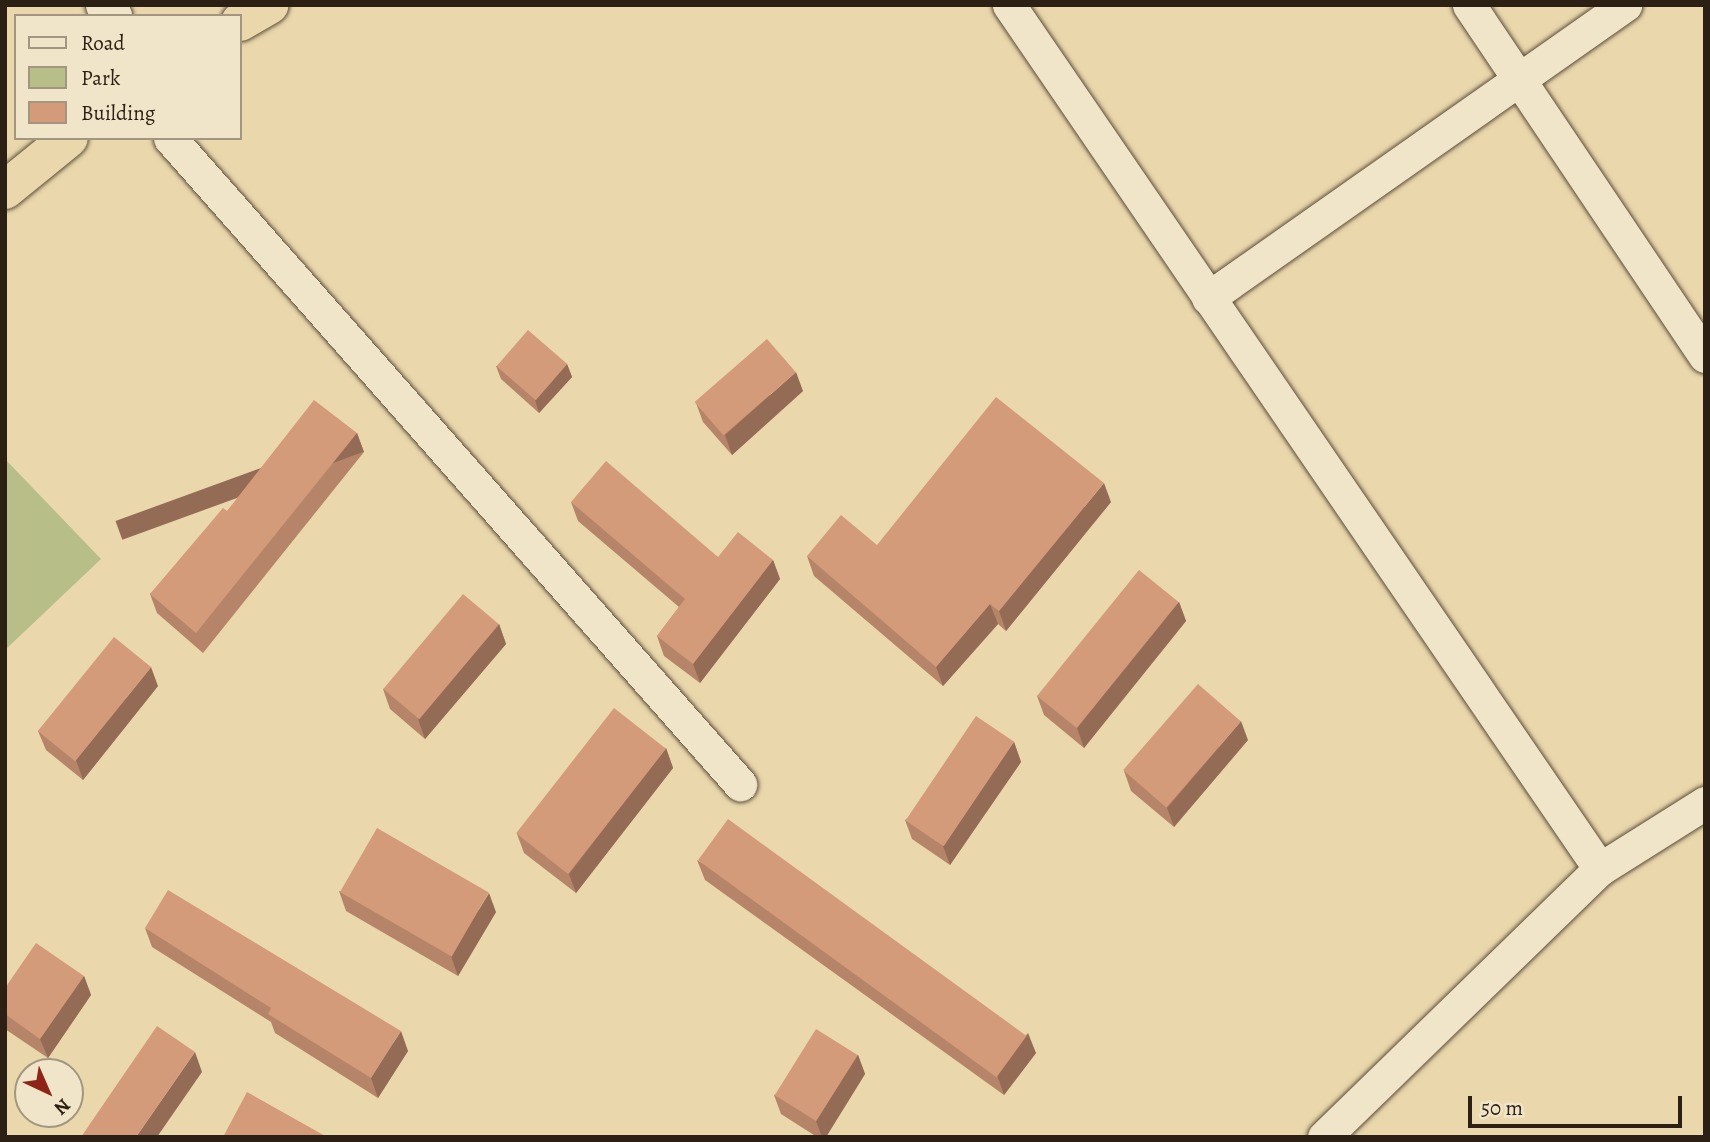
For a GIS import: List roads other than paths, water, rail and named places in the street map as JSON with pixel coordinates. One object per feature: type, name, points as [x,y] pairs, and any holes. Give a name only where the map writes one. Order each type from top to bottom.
[{"type":"highway","points":[[242,21],[269,5]]},
{"type":"highway","points":[[5,190],[67,140]]},
{"type":"street","points":[[1009,5],[1600,869]]},
{"type":"street","points":[[1469,5],[1517,82],[1705,356]]},
{"type":"street","points":[[1208,298],[1625,5]]},
{"type":"street","points":[[172,140],[740,785]]},
{"type":"street","points":[[1324,1137],[1600,869],[1705,803]]}]
